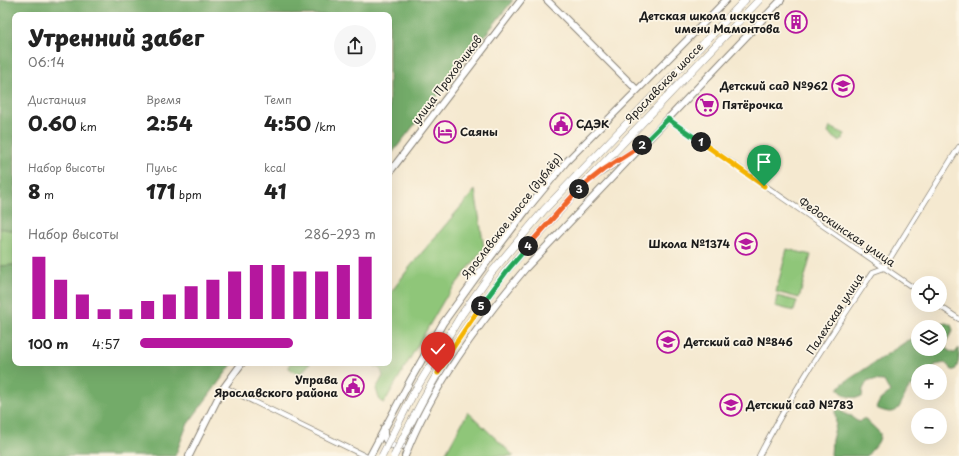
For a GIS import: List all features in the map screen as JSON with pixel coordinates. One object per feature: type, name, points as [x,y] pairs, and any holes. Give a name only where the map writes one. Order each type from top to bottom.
[{"type":"main road","name":"Ярославское шоссе","points":[[382,456],[417,388],[460,317],[491,273],[540,216],[745,0]]},
{"type":"main road","name":"Ярославское шоссе","points":[[394,456],[423,398],[454,346],[515,261],[580,188],[759,0]]},
{"type":"street","name":"улица Проходчиков","points":[[392,169],[521,0]]},
{"type":"street","points":[[547,0],[637,90]]},
{"type":"street","name":"Ярославское шоссе (дублёр)","points":[[370,456],[384,427],[443,323],[490,258],[566,162],[726,0]]},
{"type":"street","points":[[405,456],[411,440],[440,385],[477,328],[499,300],[525,269],[780,0]]},
{"type":"street","name":"Федоскинская улица","points":[[668,119],[911,286]]},
{"type":"street","points":[[580,188],[603,170],[645,143]]},
{"type":"street","name":"Палехская улица","points":[[759,456],[770,435],[816,360],[873,272],[884,268],[959,147]]},
{"type":"street","points":[[947,311],[959,319]]},
{"type":"street","points":[[189,456],[224,387],[240,366]]},
{"type":"street","points":[[224,387],[365,456]]},
{"type":"street","points":[[384,427],[385,438],[392,446],[402,446],[411,440]]},
{"type":"green space","points":[[0,0],[513,0],[392,153],[392,12],[12,12],[12,230],[0,228]]},
{"type":"green space","points":[[830,127],[845,134],[840,142],[828,133]]},
{"type":"green space","points":[[475,190],[484,248],[444,300],[384,403],[380,401],[376,389],[383,376],[381,370],[374,366],[392,366],[392,291],[409,268]]},
{"type":"green space","points":[[0,228],[12,230],[12,265],[0,266]]},
{"type":"green space","points":[[787,249],[811,255],[799,298],[776,292]]},
{"type":"green space","points":[[12,265],[12,366],[231,366],[187,425],[175,456],[0,456],[0,266]]},
{"type":"green space","points":[[777,296],[797,301],[794,311],[775,306]]},
{"type":"green space","points":[[947,323],[951,325],[953,330],[947,340]]},
{"type":"green space","points":[[911,340],[911,356],[947,356],[947,350],[955,353],[959,348],[958,363],[955,370],[952,370],[945,363],[911,364],[911,387],[906,393],[899,408],[891,412],[876,408],[880,400],[890,392],[884,381],[868,380],[863,389],[862,397],[849,397],[838,389],[842,384]]},
{"type":"green space","points":[[289,366],[308,366],[301,374],[297,374],[289,368]]},
{"type":"green space","points":[[838,409],[860,422],[864,418],[880,433],[878,443],[867,456],[831,456],[832,440],[836,424],[835,411]]},
{"type":"green space","points":[[468,412],[514,456],[444,456]]},
{"type":"place","name":"Детская школа искусств имени Мамонтова","points":[[796,22]]},
{"type":"place","name":"Детский сад №962","points":[[843,86]]},
{"type":"place","name":"Пятёрочка","points":[[707,105]]},
{"type":"place","name":"СДЭК","points":[[561,124]]},
{"type":"place","name":"Саяны","points":[[445,132]]},
{"type":"place","name":"Школа №1374","points":[[746,244]]},
{"type":"place","name":"Детский сад №846","points":[[668,342]]},
{"type":"place","name":"Управа Ярославского района","points":[[353,386]]},
{"type":"place","name":"Детский сад №783","points":[[731,405]]},
{"type":"route","points":[[438,373],[454,346],[506,272],[580,188],[603,170],[645,143],[668,119],[764,186]]}]
